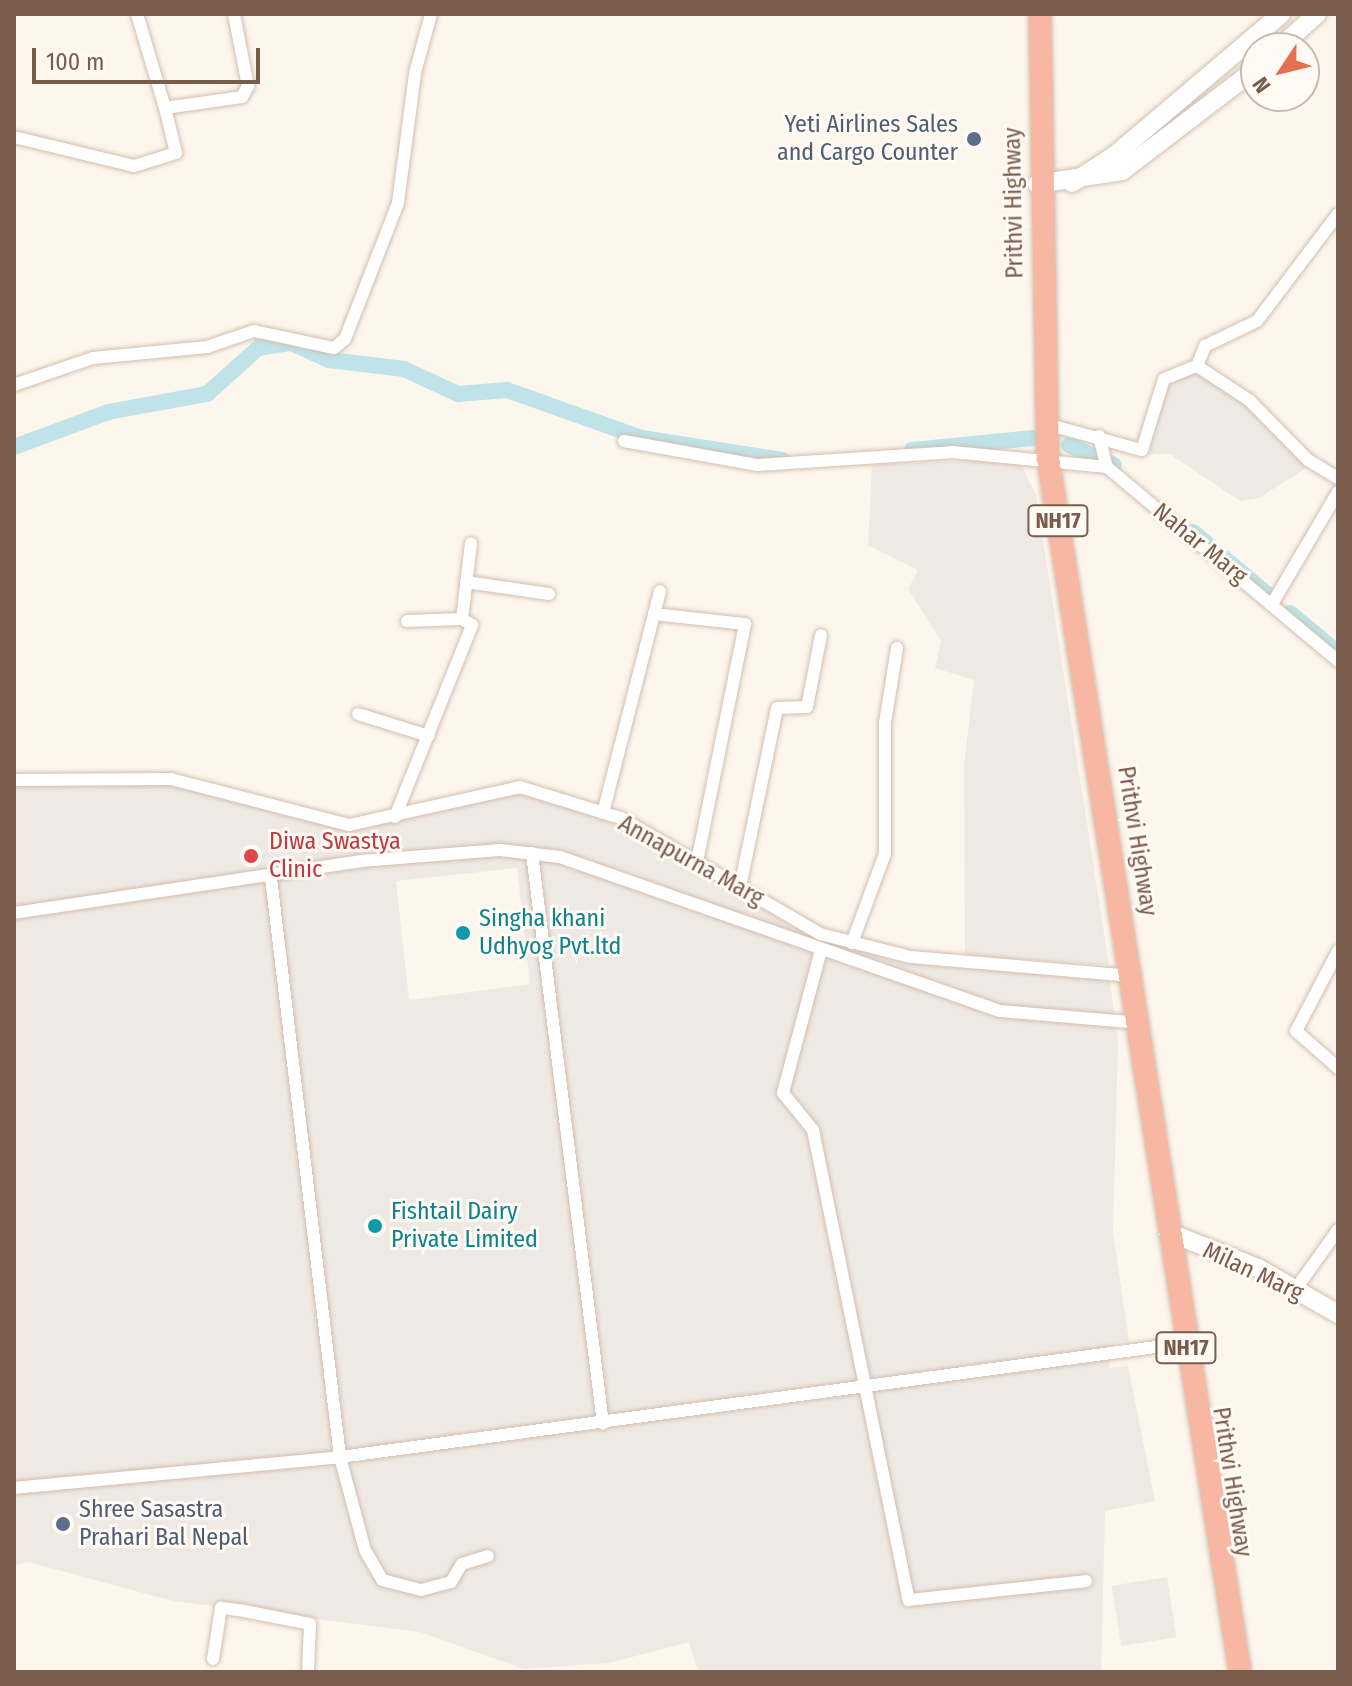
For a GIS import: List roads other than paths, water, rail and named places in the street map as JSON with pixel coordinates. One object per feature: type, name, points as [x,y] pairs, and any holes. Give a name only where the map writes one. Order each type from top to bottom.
[{"type":"highway","name":"Prithvi Highway","points":[[1040,14],[1037,184],[1048,458],[1140,1023],[1185,1343],[1240,1672]]},
{"type":"street","points":[[14,137],[134,166],[176,153],[137,14]]},
{"type":"street","points":[[165,108],[242,97],[248,86],[234,14]]},
{"type":"street","points":[[14,385],[93,358],[207,347],[254,331],[277,330],[334,348],[345,339],[398,203],[415,73],[431,14]]},
{"type":"street","points":[[1072,183],[1115,155],[1281,14]]},
{"type":"street","points":[[1297,32],[1317,14]]},
{"type":"street","points":[[1037,184],[1072,183],[1122,171],[1240,81]]},
{"type":"street","points":[[1046,424],[1142,450],[1164,379],[1197,366],[1205,346],[1257,321],[1338,214]]},
{"type":"street","points":[[1197,366],[1249,400],[1308,460],[1338,478]]},
{"type":"street","points":[[624,441],[758,465],[952,452],[1048,458],[1107,467],[1099,436]]},
{"type":"street","name":"Nahar Marg","points":[[1107,467],[1338,661]]},
{"type":"street","points":[[1272,604],[1338,492]]},
{"type":"street","points":[[462,619],[471,544]]},
{"type":"street","points":[[466,582],[549,594]]},
{"type":"street","points":[[603,813],[660,591]]},
{"type":"street","points":[[654,614],[745,624],[697,863]]},
{"type":"street","points":[[395,817],[472,625],[462,619],[407,621]]},
{"type":"street","points":[[740,887],[777,708],[807,707],[821,635]]},
{"type":"street","points":[[852,943],[885,854],[885,723],[897,648]]},
{"type":"street","points":[[358,714],[429,736]]},
{"type":"street","name":"Annapurna Marg","points":[[14,780],[171,779],[349,825],[395,817],[506,787],[548,792],[603,813],[820,934],[911,957],[1132,976]]},
{"type":"street","points":[[532,853],[603,1424]]},
{"type":"street","points":[[14,913],[271,878],[361,861],[532,853],[1000,1011],[1140,1023]]},
{"type":"street","points":[[271,878],[340,1457],[365,1550],[382,1580],[436,1588],[477,1555],[488,1556]]},
{"type":"street","points":[[821,950],[783,1093],[813,1130],[909,1600],[1086,1581]]},
{"type":"street","points":[[1338,951],[1296,1031],[1338,1068]]},
{"type":"street","points":[[1295,1290],[1338,1230]]},
{"type":"street","name":"Milan Marg","points":[[1168,1232],[1295,1290],[1338,1314]]},
{"type":"street","points":[[14,1488],[340,1457],[603,1424],[1185,1343]]},
{"type":"street","points":[[213,1659],[221,1608],[244,1611],[310,1624],[308,1672]]},
{"type":"waterway","points":[[14,447],[108,412],[207,394],[258,348],[291,343],[329,360],[404,369],[458,394],[507,390],[642,438],[782,460]]},
{"type":"waterway","points":[[912,450],[1032,438]]},
{"type":"waterway","points":[[1069,445],[1114,465]]},
{"type":"waterway","points":[[1193,532],[1268,595]]},
{"type":"waterway","points":[[1290,613],[1338,653]]},
{"type":"place","name":"Yeti Airlines Sales and Cargo Counter","points":[[974,139]]},
{"type":"place","name":"Diwa Swastya Clinic","points":[[251,856]]},
{"type":"place","name":"Singha khani Udhyog Pvt.ltd","points":[[463,933]]},
{"type":"place","name":"Fishtail Dairy Private Limited","points":[[375,1226]]},
{"type":"place","name":"Shree Sasastra Prahari Bal Nepal","points":[[63,1524]]}]
